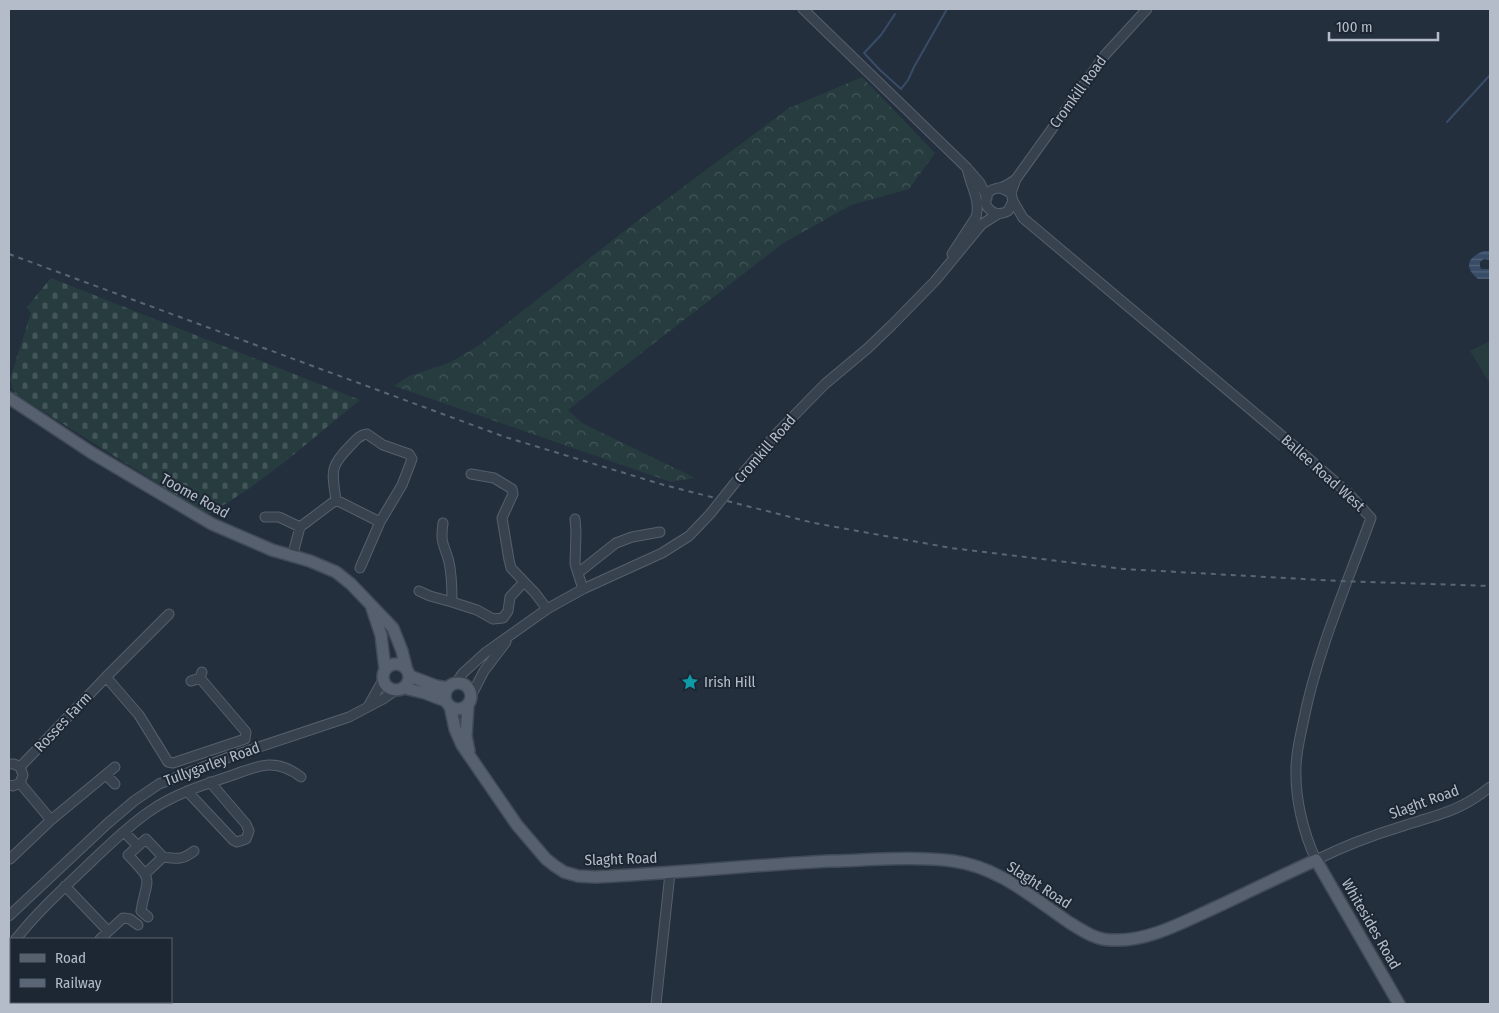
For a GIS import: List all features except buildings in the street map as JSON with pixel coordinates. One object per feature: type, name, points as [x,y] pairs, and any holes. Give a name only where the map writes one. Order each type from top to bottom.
[{"type":"main road","name":"Toome Road","points":[[9,398],[101,458],[212,524],[272,550],[310,560],[336,572],[351,584],[393,628],[408,671]]},
{"type":"main road","name":"Toome Road","points":[[371,606],[381,635],[384,675]]},
{"type":"main road","points":[[395,663],[401,664],[408,671],[427,683],[465,684],[470,689],[470,701],[457,709],[425,693],[389,688],[384,675],[390,665],[395,663]]},
{"type":"main road","points":[[400,689],[408,684],[408,671]]},
{"type":"main road","points":[[448,704],[445,695],[452,685]]},
{"type":"main road","name":"Slaght Road","points":[[470,701],[466,736],[472,760]]},
{"type":"main road","name":"Slaght Road","points":[[448,704],[458,737],[517,825],[546,859],[564,872],[578,876],[670,873],[794,862],[952,861],[972,864],[1003,877],[1086,933],[1102,939],[1119,940],[1145,936],[1175,925],[1316,860]]},
{"type":"main road","name":"Whitesides Road","points":[[1316,860],[1399,1004]]},
{"type":"street","points":[[803,9],[967,168],[980,183],[992,212],[1002,213],[1011,208],[1012,197],[998,188],[980,183]]},
{"type":"street","name":"Cromkill Road","points":[[1012,197],[1016,179],[1104,55],[1147,9]]},
{"type":"street","points":[[942,274],[944,264],[968,230],[977,211],[978,204],[969,180],[967,168]]},
{"type":"street","name":"Cromkill Road","points":[[998,188],[1016,179]]},
{"type":"street","points":[[987,202],[991,191],[998,188]]},
{"type":"street","name":"Ballee Road West","points":[[1012,197],[1023,218],[1300,451],[1349,494],[1371,518],[1319,656],[1309,690],[1296,755],[1296,780],[1305,834],[1316,860]]},
{"type":"street","name":"Cromkill Road","points":[[982,224],[987,202]]},
{"type":"street","name":"Cromkill Road","points":[[452,685],[485,652],[547,609],[584,589],[662,553],[689,536],[710,514],[776,434],[825,384],[868,348],[942,274],[982,224],[1002,213]]},
{"type":"street","name":"Ballee Road West","points":[[1002,213],[1023,218]]},
{"type":"street","points":[[336,500],[333,468],[338,458],[360,436],[367,434],[382,444],[407,453],[412,457],[402,485],[380,522],[360,568]]},
{"type":"street","points":[[471,474],[494,478],[512,489],[502,522],[511,568],[547,609]]},
{"type":"street","points":[[292,556],[300,527],[336,500]]},
{"type":"street","points":[[336,500],[380,522]]},
{"type":"street","points":[[266,517],[279,517],[300,527]]},
{"type":"street","points":[[575,520],[575,564],[584,589]]},
{"type":"street","points":[[443,523],[441,538],[449,563],[452,602]]},
{"type":"street","points":[[578,573],[616,543],[632,537],[660,532]]},
{"type":"street","points":[[419,591],[477,610],[493,619],[503,618],[508,611],[510,597],[524,582]]},
{"type":"street","name":"Rosses Farm","points":[[20,767],[168,614]]},
{"type":"street","name":"Cromkill Road","points":[[470,701],[491,661],[516,631]]},
{"type":"street","points":[[369,706],[384,675]]},
{"type":"street","points":[[106,677],[139,715],[168,762],[173,764],[245,739],[246,732],[197,677]]},
{"type":"street","name":"Tullygarley Road","points":[[9,916],[112,820],[134,801],[160,784],[229,757],[348,717],[400,689]]},
{"type":"street","points":[[9,764],[20,767],[24,775],[20,783],[13,786],[9,785]]},
{"type":"street","points":[[17,938],[29,922],[65,886],[151,810],[210,782],[268,764],[289,769],[301,777]]},
{"type":"street","points":[[11,862],[51,820],[115,767]]},
{"type":"street","points":[[106,775],[114,784]]},
{"type":"street","points":[[188,791],[233,840],[237,842],[246,839],[249,831],[246,824],[210,782]]},
{"type":"street","points":[[20,783],[51,820]]},
{"type":"street","name":"Slaght Road","points":[[1316,860],[1351,844],[1451,811],[1467,804],[1490,786]]},
{"type":"street","points":[[124,832],[138,846]]},
{"type":"street","points":[[148,917],[141,911],[148,878],[146,873],[128,855],[146,839],[163,857],[186,858],[194,851]]},
{"type":"street","points":[[146,873],[163,857]]},
{"type":"street","points":[[656,1004],[670,873]]},
{"type":"street","points":[[65,886],[108,931]]},
{"type":"street","points":[[101,938],[123,918],[130,919],[138,925]]},
{"type":"green space","points":[[862,77],[935,153],[909,189],[851,205],[782,244],[568,410],[582,423],[695,478],[671,482],[394,386],[409,376],[449,363],[478,346],[628,228],[789,108]]},
{"type":"green space","points":[[51,278],[360,400],[250,488],[208,515],[14,393],[10,379],[31,313],[27,307]]},
{"type":"green space","points":[[1490,341],[1490,384],[1470,351]]},
{"type":"water","points":[[1484,251],[1490,251],[1490,260],[1484,259],[1480,262],[1480,266],[1481,269],[1490,269],[1490,279],[1478,279],[1470,270],[1469,263],[1474,256]]},
{"type":"waterway","points":[[895,14],[881,35],[864,53],[901,89],[908,80],[947,9]]},
{"type":"waterway","points":[[1447,122],[1490,75]]},
{"type":"railway","points":[[9,254],[505,437],[664,485],[814,523],[951,548],[1124,569],[1339,581],[1490,586]]},
{"type":"place","name":"Irish Hill","points":[[690,682]]}]
